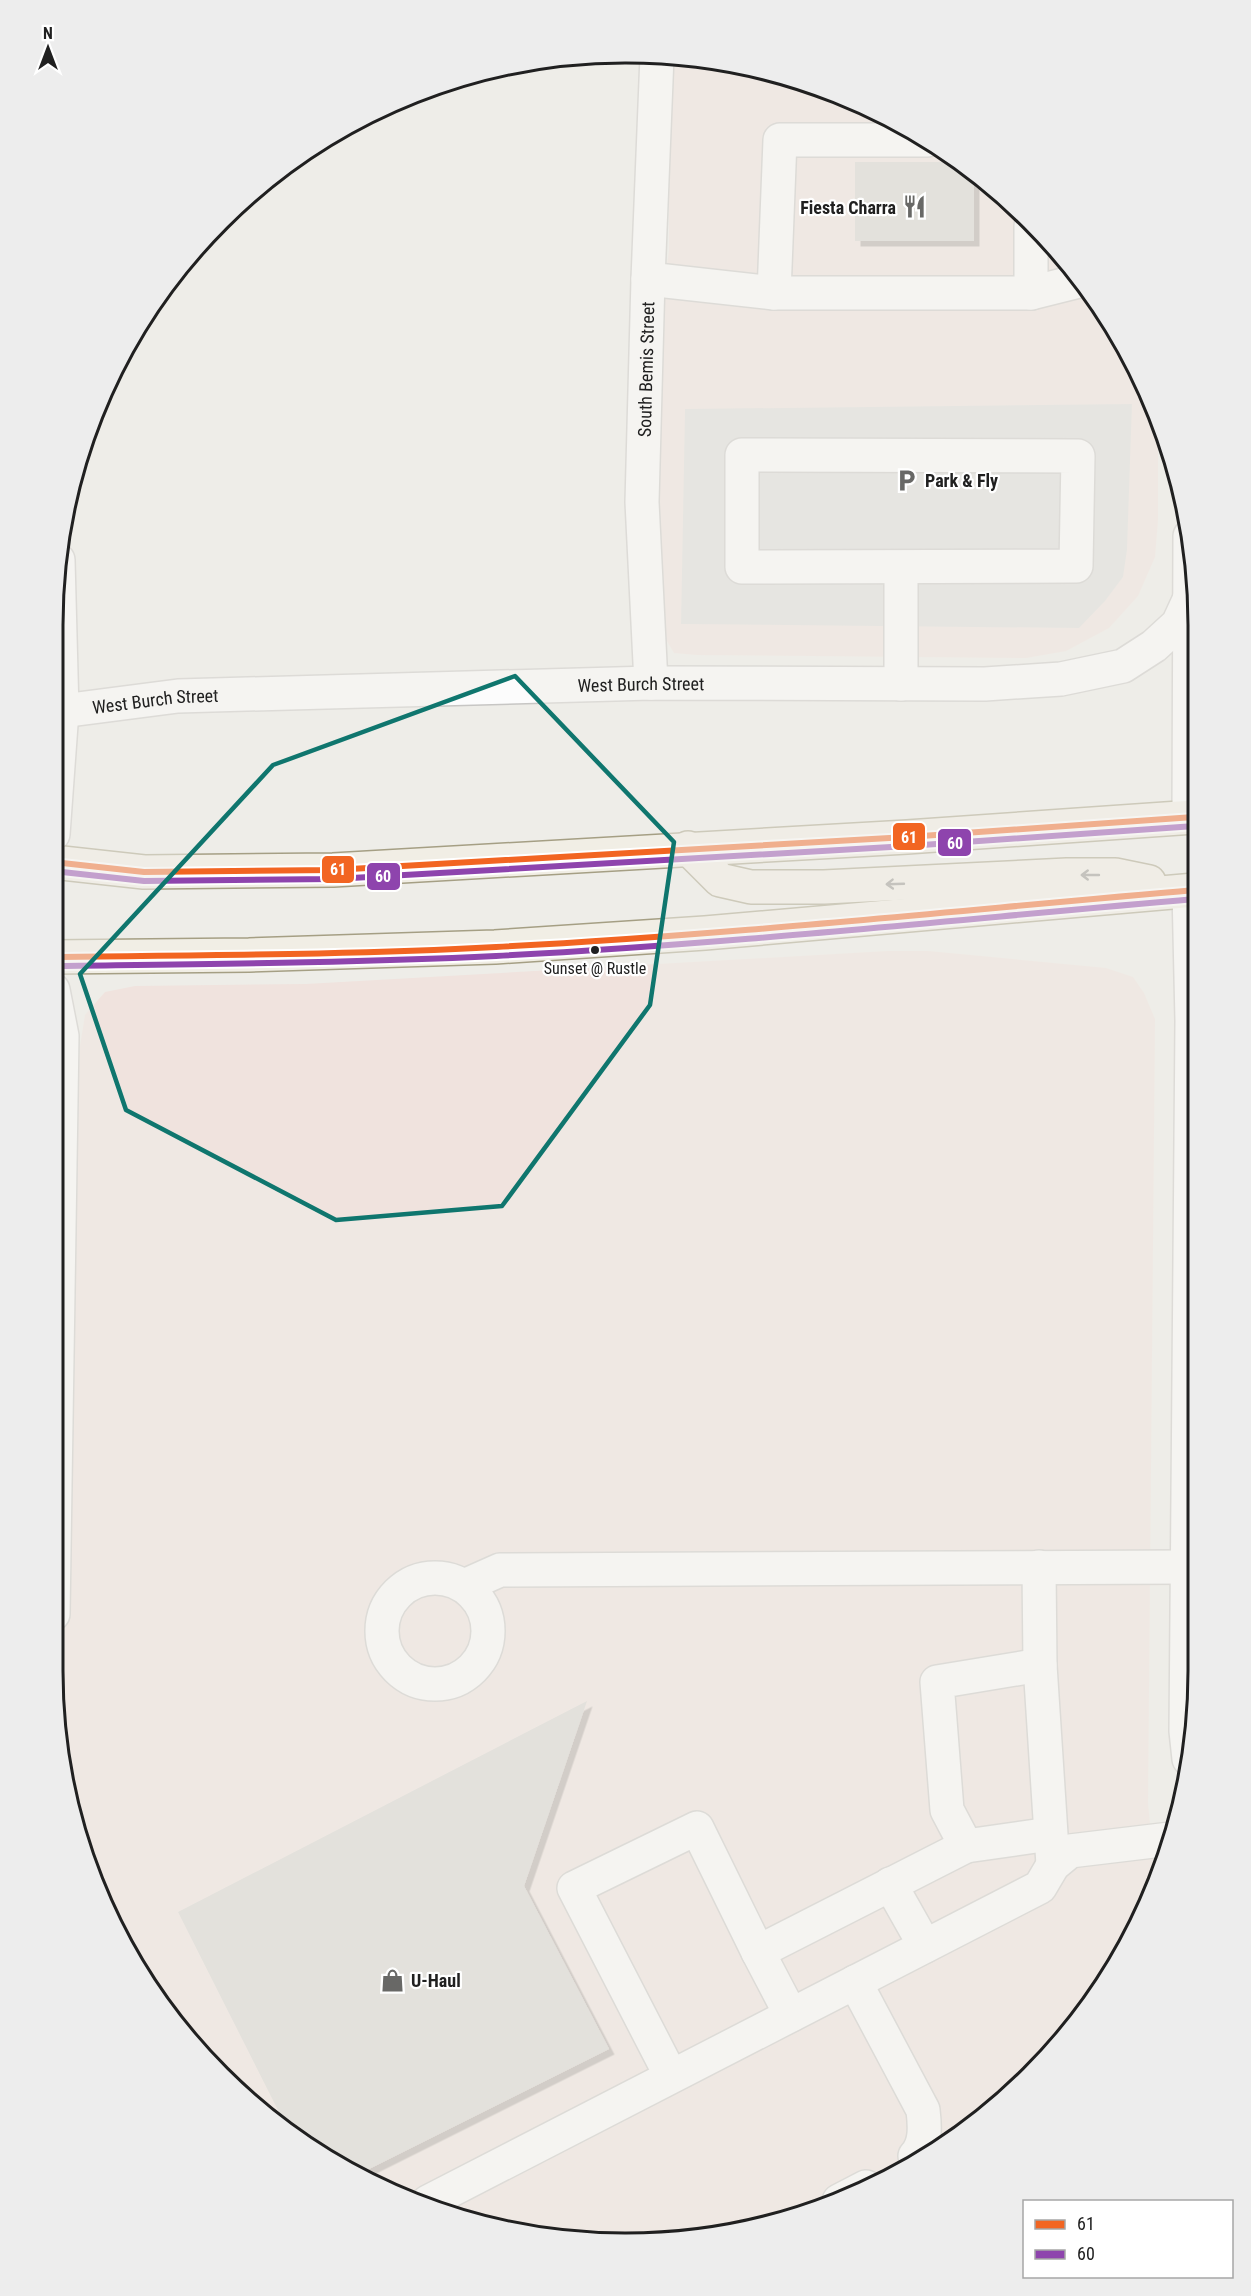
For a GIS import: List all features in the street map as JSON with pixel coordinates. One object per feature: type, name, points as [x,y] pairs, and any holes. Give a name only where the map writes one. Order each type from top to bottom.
[{"type":"main road","points":[[63,863],[144,872],[333,870],[918,836],[1188,817]]},
{"type":"main road","points":[[688,848],[720,880],[751,887],[824,887],[1067,876],[1115,876],[1188,886]]},
{"type":"main road","points":[[63,957],[249,955],[495,947],[717,932],[1188,887]]},
{"type":"street","name":"South Bemis Street","points":[[651,683],[642,502],[657,64]]},
{"type":"street","points":[[774,293],[780,140],[910,140]]},
{"type":"street","points":[[1031,237],[1031,293]]},
{"type":"street","points":[[648,279],[774,293],[1031,293],[1072,283]]},
{"type":"street","points":[[742,455],[1078,456],[1076,566],[902,568],[742,567],[742,455]]},
{"type":"street","points":[[901,684],[902,568]]},
{"type":"street","name":"West Burch Street","points":[[63,711],[178,696],[651,683],[901,684],[1025,682],[1060,679],[1123,666],[1154,646],[1178,624],[1187,604]]},
{"type":"street","points":[[434,2199],[1040,1887],[1051,1850],[1040,1665],[1039,1567]]},
{"type":"street","points":[[465,1586],[500,1570],[1188,1567],[1186,1714]]},
{"type":"street","points":[[966,1846],[946,1810],[937,1682],[1040,1665]]},
{"type":"street","points":[[671,2076],[574,1888],[697,1828],[791,2015]]},
{"type":"street","points":[[758,1952],[966,1846],[1070,1851],[1161,1840]]},
{"type":"street","points":[[890,1884],[925,1946]]},
{"type":"street","points":[[855,1982],[923,2110],[925,2130],[920,2150]]},
{"type":"highlighted area","points":[[515,676],[674,842],[650,1005],[502,1206],[336,1220],[126,1110],[80,974],[273,765]]},
{"type":"shaded area","points":[[664,64],[699,68],[771,82],[841,106],[874,121],[907,138],[968,179],[1023,228],[1072,283],[1113,344],[1145,410],[1158,445],[1158,520],[1155,557],[1138,596],[1109,628],[1066,651],[1026,658],[674,653],[664,636],[661,607],[654,357],[669,251],[669,169]]},
{"type":"shaded area","name":"Park & Fly","points":[[1132,404],[1127,550],[1123,577],[1105,601],[1079,628],[681,624],[685,409]]},
{"type":"shaded area","points":[[888,951],[928,951],[1106,968],[1133,977],[1144,993],[1155,1019],[1148,1803],[1154,1863],[1130,1919],[1113,1952],[1072,2013],[1048,2041],[1023,2068],[968,2117],[907,2158],[874,2175],[841,2190],[771,2214],[699,2228],[662,2232],[589,2232],[552,2228],[480,2214],[445,2203],[410,2190],[344,2158],[283,2117],[255,2093],[228,2068],[179,2013],[138,1952],[121,1919],[106,1886],[82,1816],[68,1744],[64,1707],[78,1097],[80,1046],[85,1015],[105,992],[135,986],[306,984]]},
{"type":"building","name":"Fiesta Charra","points":[[855,162],[944,162],[974,184],[974,241],[855,241]]},
{"type":"building","name":"U-Haul","points":[[587,1701],[524,1886],[609,2049],[367,2170],[344,2158],[280,2115],[178,1912]]},
{"type":"transit line","name":"61","points":[[63,863],[144,872],[333,870],[907,837],[1188,817]]},
{"type":"transit line","name":"60","points":[[63,872],[144,881],[334,879],[908,846],[1188,826]]},
{"type":"transit line","name":"61","points":[[63,957],[385,952],[583,942],[758,929],[1188,891]]},
{"type":"transit line","name":"60","points":[[63,966],[385,960],[583,951],[758,938],[1188,900]]},
{"type":"place","name":"Fiesta Charra","points":[[914,207]]},
{"type":"place","name":"Park & Fly","points":[[907,480]]},
{"type":"place","name":"Sunset @ Rustle","points":[[595,950]]},
{"type":"place","name":"U-Haul","points":[[393,1980]]}]
